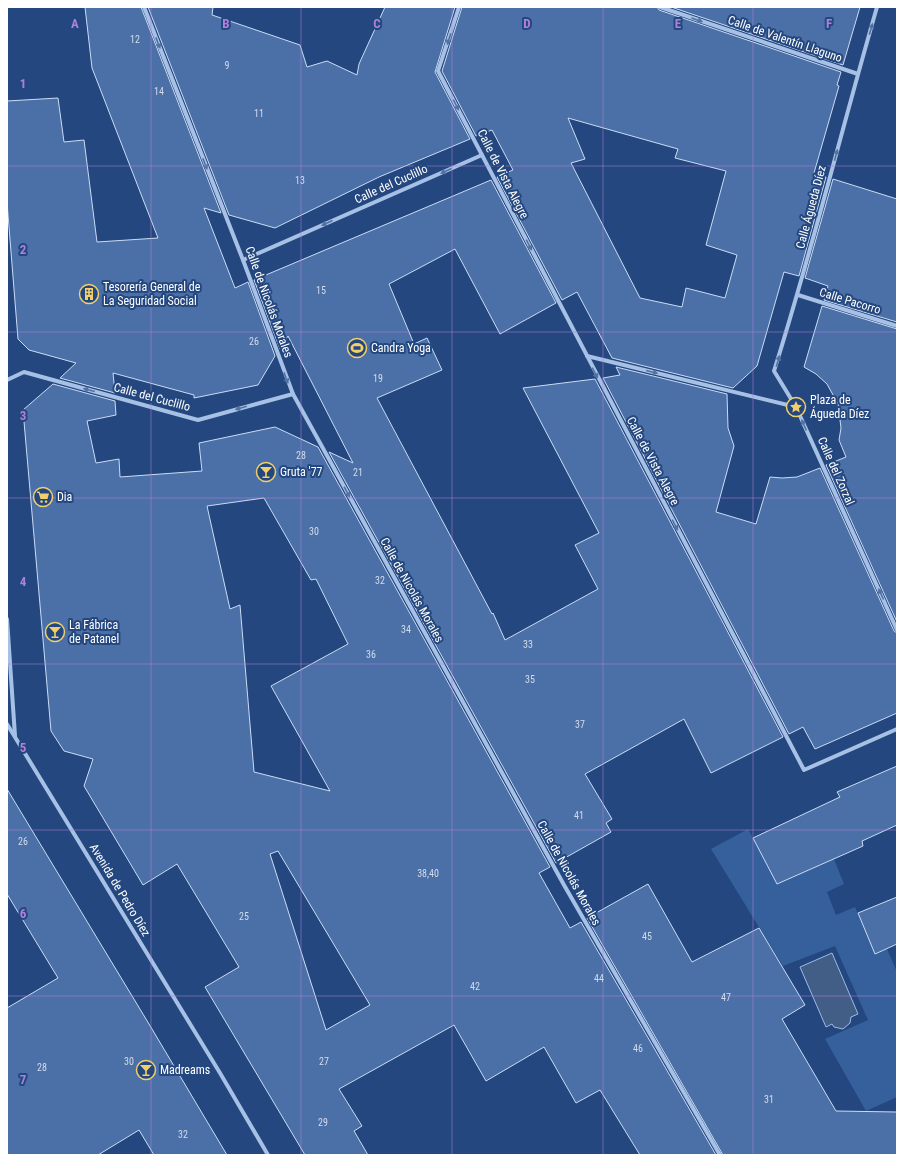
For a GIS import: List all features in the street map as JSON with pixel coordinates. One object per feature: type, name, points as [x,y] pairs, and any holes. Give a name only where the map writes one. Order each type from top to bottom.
[{"type":"street","name":"Calle de Nicolás Morales","points":[[144,7],[243,260],[292,394],[564,885],[720,1155]]},
{"type":"street","name":"Calle de Vista Alegre","points":[[459,7],[438,70],[804,770],[897,729]]},
{"type":"street","name":"Calle de Valentín Llaguno","points":[[660,7],[858,74]]},
{"type":"street","name":"Calle Águeda Díez","points":[[796,407],[774,371],[798,295],[877,7]]},
{"type":"street","name":"Calle del Cuclillo","points":[[243,260],[482,155]]},
{"type":"street","name":"Calle Pacorro","points":[[798,295],[897,326]]},
{"type":"street","points":[[587,356],[796,407]]},
{"type":"street","name":"Calle del Cuclillo","points":[[7,380],[24,372],[198,420],[292,394]]},
{"type":"street","name":"Calle del Zorzal","points":[[796,407],[897,630]]},
{"type":"street","name":"Avenida de Pedro Díez","points":[[7,619],[15,737],[208,1053],[268,1155]]},
{"type":"street","points":[[7,724],[15,737]]},
{"type":"shaded area","points":[[748,829],[777,884],[834,859],[844,884],[827,892],[836,915],[855,907],[876,954],[887,949],[897,972],[897,1097],[866,1111],[825,1039],[868,1020],[835,946],[783,966],[711,849]]},
{"type":"shaded area","points":[[832,953],[858,1014],[851,1017],[850,1023],[843,1029],[834,1027],[832,1024],[826,1027],[800,967]]},
{"type":"building","points":[[85,7],[141,7],[221,213],[204,208],[235,288],[248,282],[275,356],[258,385],[194,398],[194,395],[113,373],[115,393],[60,378],[76,363],[29,350],[18,339],[7,202],[7,101],[58,98],[64,142],[84,140],[97,242],[158,238],[92,68]]},
{"type":"building","points":[[148,7],[213,7],[212,15],[300,45],[307,67],[327,61],[357,75],[359,64],[385,7],[455,7],[435,72],[470,139],[379,177],[275,228],[229,215]]},
{"type":"building","points":[[462,7],[657,7],[659,10],[841,72],[837,85],[839,86],[814,173],[826,177],[799,276],[784,272],[757,366],[733,388],[612,358],[577,292],[562,300],[497,177],[513,170],[492,130],[476,136],[442,71]],"holes":[[[568,118],[678,149],[675,158],[726,171],[706,245],[737,255],[725,298],[686,288],[682,307],[640,298],[571,163],[585,159]]]},
{"type":"building","points":[[671,7],[860,7],[843,65]]},
{"type":"building","points":[[833,179],[897,199],[897,322],[824,300],[828,286],[805,278]]},
{"type":"building","points":[[491,180],[556,303],[500,334],[455,249],[389,284],[414,344],[427,338],[442,370],[377,398],[492,614],[493,613],[505,640],[598,589],[575,545],[599,533],[523,388],[595,379],[783,737],[711,773],[684,719],[585,774],[612,819],[606,823],[611,832],[556,863],[329,452],[353,463],[288,336],[280,349],[254,280]]},
{"type":"building","points":[[822,306],[897,329],[897,622],[826,465],[846,457],[839,440],[841,428],[838,404],[827,384],[816,374],[804,367]]},
{"type":"building","points":[[616,367],[727,394],[728,428],[734,446],[716,512],[756,524],[770,477],[797,477],[820,468],[894,631],[897,633],[897,713],[815,749],[803,727],[789,734],[603,378],[620,375]]},
{"type":"building","points":[[53,384],[115,401],[116,415],[87,421],[96,463],[119,459],[120,477],[202,471],[199,443],[275,427],[318,447],[550,867],[539,873],[570,928],[581,922],[716,1155],[640,1155],[600,1090],[576,1103],[544,1047],[486,1081],[454,1025],[339,1089],[362,1126],[354,1131],[368,1155],[305,1155],[205,987],[239,967],[177,864],[143,885],[84,786],[93,759],[64,751],[51,731],[23,410]],"holes":[[[264,498],[311,580],[316,579],[348,644],[271,686],[330,791],[254,772],[240,605],[230,609],[207,506]],[[278,851],[370,1005],[326,1030],[270,854]]]},
{"type":"building","points":[[897,766],[897,825],[862,841],[863,846],[777,884],[753,838],[840,797],[837,792]]},
{"type":"building","points":[[7,789],[227,1155],[154,1155],[139,1130],[98,1155],[7,1155],[7,1008],[58,978],[7,894]]},
{"type":"building","points":[[648,884],[692,962],[759,928],[805,1005],[782,1019],[836,1111],[897,1112],[897,1155],[723,1155],[587,918]]},
{"type":"building","points":[[897,897],[897,944],[875,954],[858,913]]},
{"type":"place","name":"Tesorería General de La Seguridad Social","points":[[89,294]]},
{"type":"place","name":"Candra Yoga","points":[[357,348]]},
{"type":"place","name":"Plaza de Águeda Díez","points":[[796,407]]},
{"type":"place","name":"Gruta '77","points":[[266,472]]},
{"type":"place","name":"Dia","points":[[43,497]]},
{"type":"place","name":"La Fábrica de Patanel","points":[[55,632]]},
{"type":"place","name":"Madreams","points":[[146,1070]]}]
